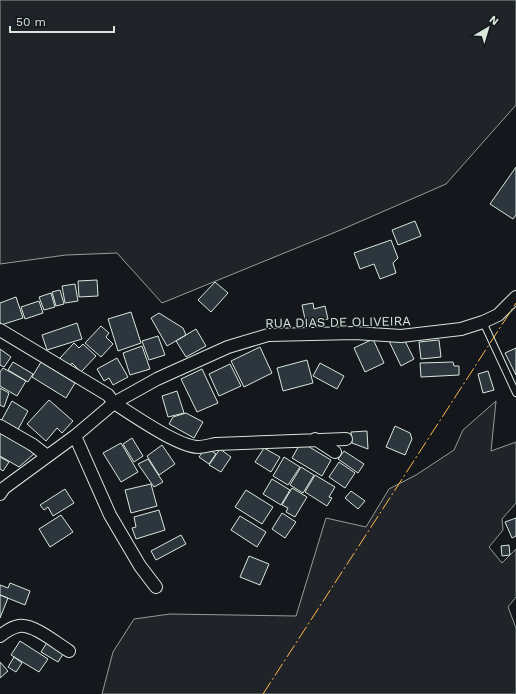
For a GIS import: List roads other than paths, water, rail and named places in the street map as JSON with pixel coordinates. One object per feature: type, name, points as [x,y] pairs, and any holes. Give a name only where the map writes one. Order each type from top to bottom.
[{"type":"street","name":"RUA DIAS DE OLIVEIRA","points":[[0,494],[4,488],[76,436],[114,403],[157,379],[245,341],[268,335],[355,333],[401,336],[461,329],[483,322],[498,315],[516,297]]},
{"type":"street","points":[[0,330],[108,395],[114,403],[168,437],[188,445],[198,447],[216,444],[346,439]]},
{"type":"street","points":[[0,426],[33,445],[47,456]]},
{"type":"street","points":[[76,436],[110,515],[140,566],[156,588]]},
{"type":"street","points":[[315,439],[335,452]]},
{"type":"street","points":[[0,636],[6,631],[18,626],[26,626],[69,651]]},
{"type":"lane","points":[[483,322],[516,393]]}]
